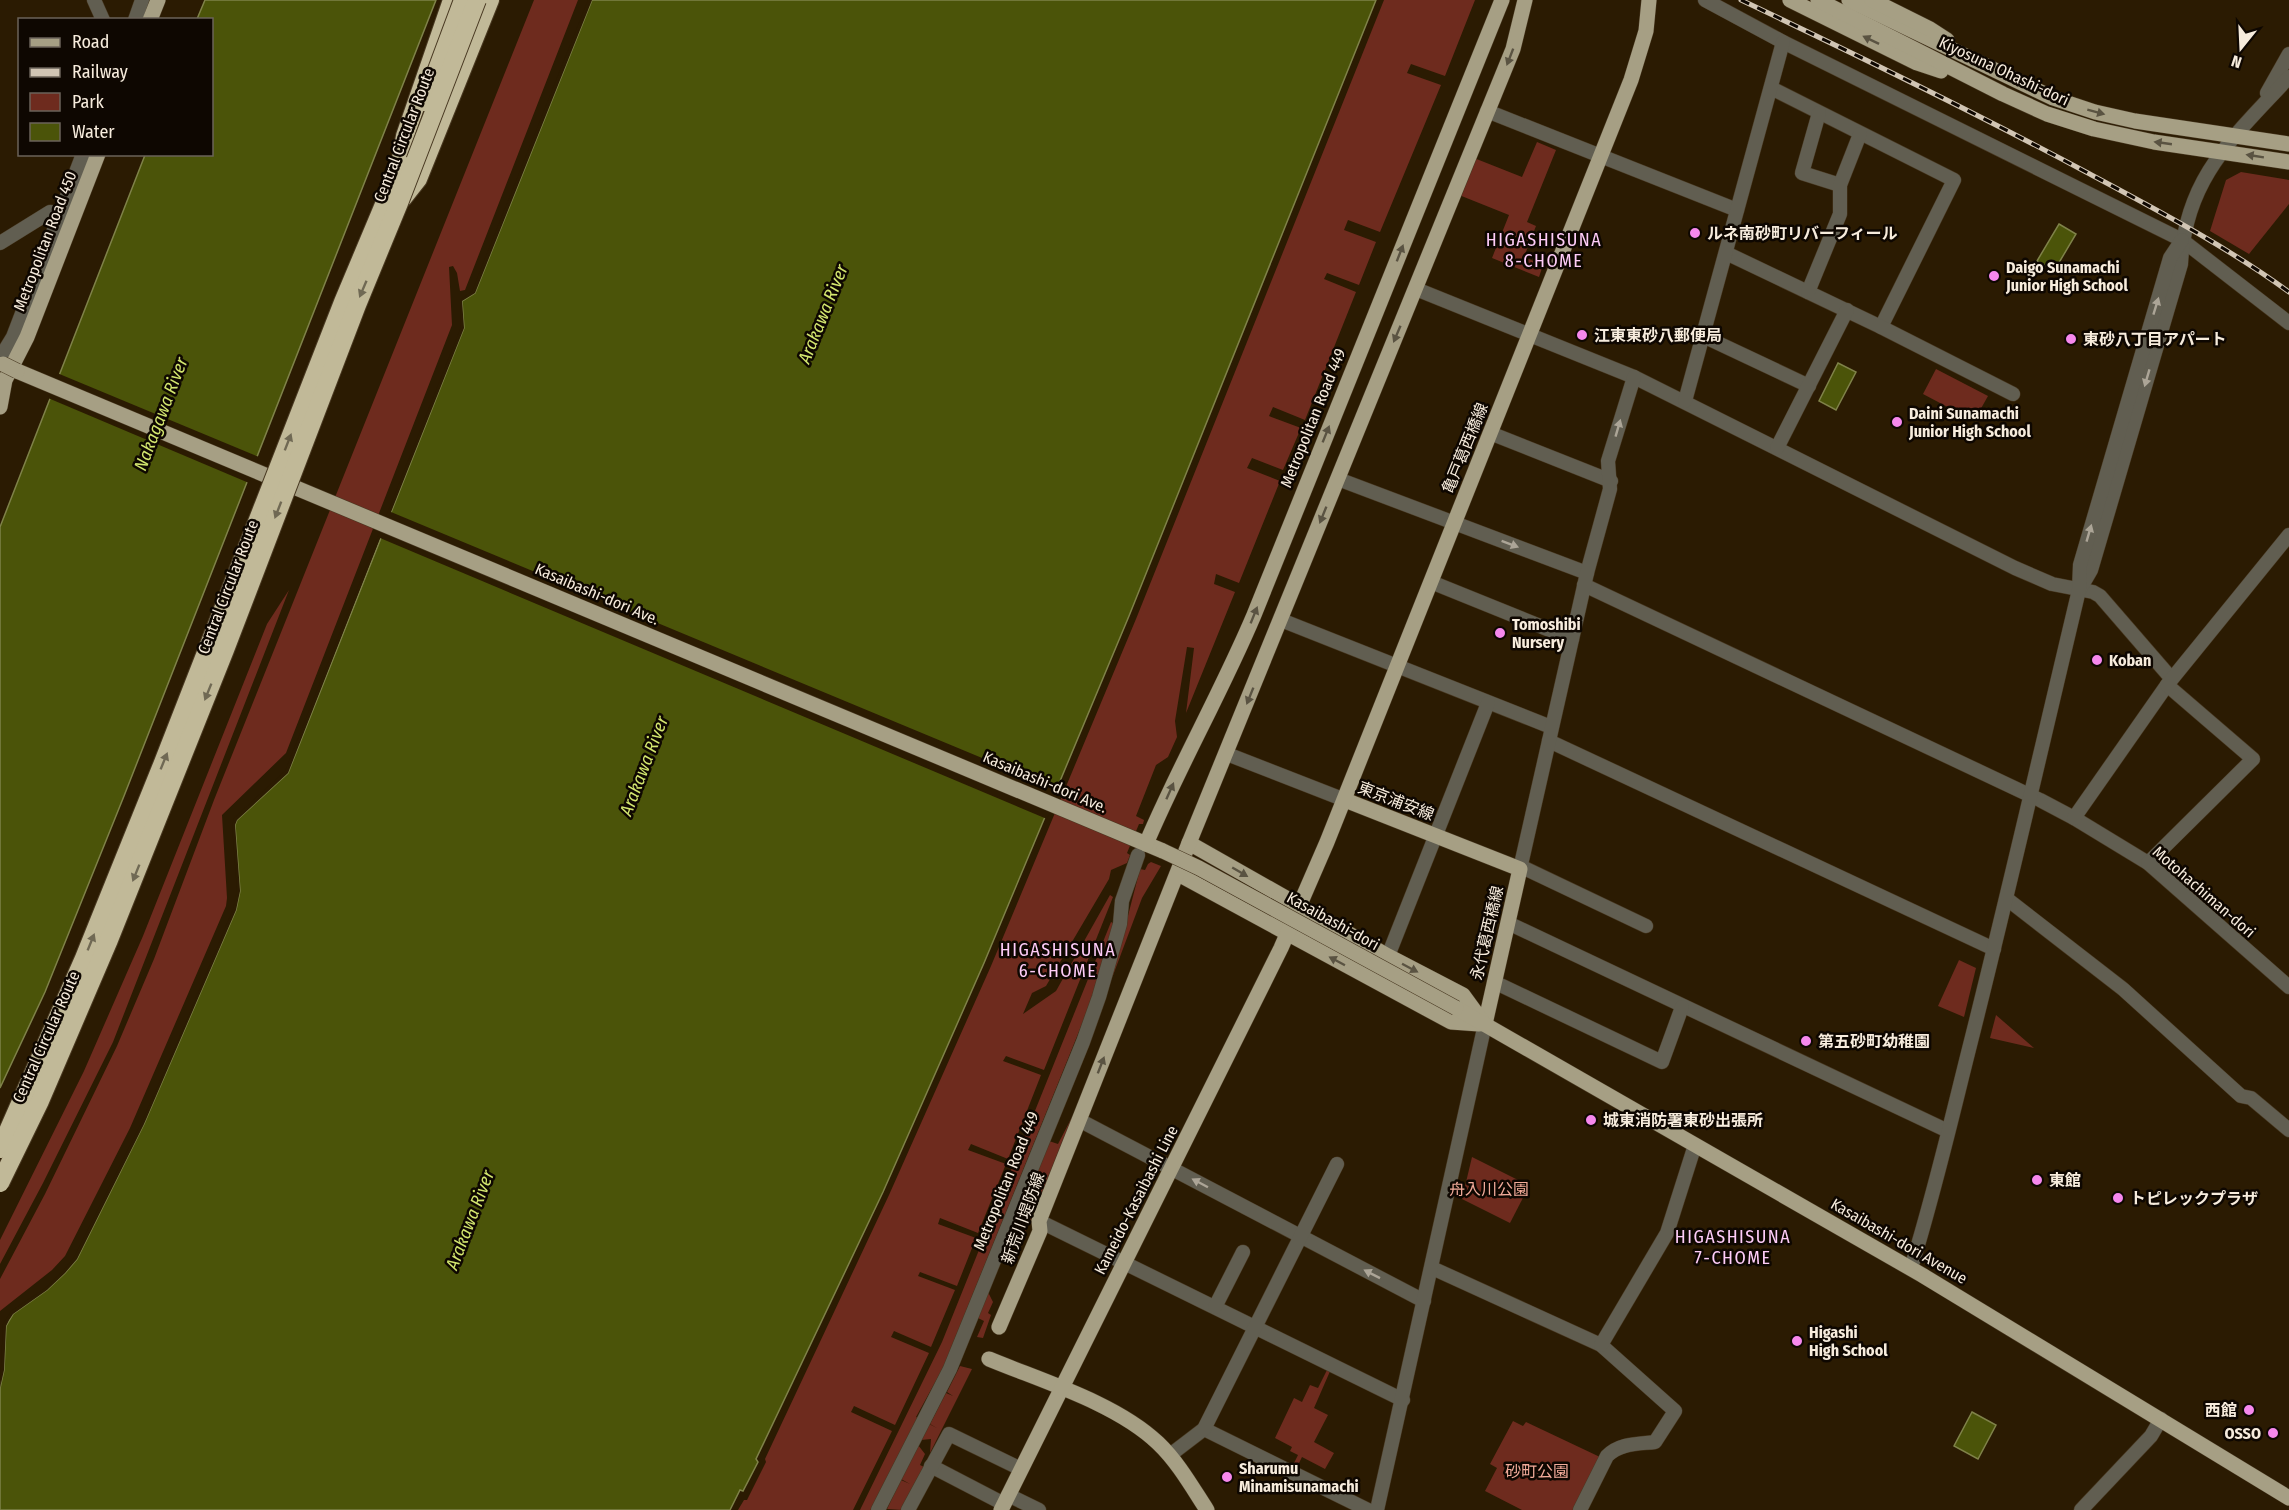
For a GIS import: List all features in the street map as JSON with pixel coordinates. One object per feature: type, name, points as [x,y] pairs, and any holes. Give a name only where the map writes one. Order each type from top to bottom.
[{"type":"highway","points":[[399,170],[405,136],[452,0]]},
{"type":"highway","name":"Central Circular Route","points":[[0,1149],[84,958],[171,743],[343,302],[399,170],[463,0]]},
{"type":"highway","name":"Central Circular Route","points":[[0,1183],[49,1081],[109,940],[229,639],[477,0]]},
{"type":"highway","points":[[399,202],[418,179],[490,0]]},
{"type":"main road","points":[[151,18],[158,0]]},
{"type":"main road","name":"Metropolitan Road 449","points":[[1139,846],[1220,689],[1254,615],[1502,0]]},
{"type":"main road","points":[[1079,1120],[1189,843],[1514,49],[1525,0]]},
{"type":"main road","name":"亀戸葛西橋線","points":[[1300,905],[1345,800],[1601,156],[1639,57],[1646,31],[1648,0]]},
{"type":"main road","points":[[1790,0],[1917,63],[2003,94]]},
{"type":"main road","name":"Kiyosuna Ohashi-dori","points":[[1818,0],[2053,98],[2095,112],[2134,121],[2289,144]]},
{"type":"main road","name":"Kiyosuna Ohashi-dori","points":[[1849,0],[1888,28],[2003,94],[2047,114],[2094,129],[2154,142],[2289,162]]},
{"type":"main road","points":[[1872,0],[1930,29],[2003,76]]},
{"type":"main road","name":"Metropolitan Road 450","points":[[0,407],[5,380],[27,337],[97,156]]},
{"type":"main road","name":"Kasaibashi-dori Ave.","points":[[2,353],[1139,846],[1162,851]]},
{"type":"main road","name":"東京浦安線","points":[[1345,800],[1435,835]]},
{"type":"main road","name":"永代葛西橋線","points":[[1435,835],[1520,867],[1485,1024]]},
{"type":"main road","points":[[1189,843],[1388,956],[1463,995],[1485,1024]]},
{"type":"main road","name":"Kasaibashi-dori","points":[[1162,851],[1199,868],[1485,1024]]},
{"type":"main road","points":[[1178,874],[1451,1022],[1485,1024]]},
{"type":"main road","name":"Kameido-Kasaibashi Line","points":[[1004,1503],[1172,1169],[1300,905]]},
{"type":"main road","name":"Kasaibashi-dori Avenue","points":[[1485,1024],[1911,1268],[2289,1498]]},
{"type":"main road","name":"新荒川堤防線","points":[[999,1327],[1040,1231],[1039,1221],[1079,1120]]},
{"type":"main road","points":[[988,1359],[1113,1411],[1131,1421],[1170,1455],[1207,1510]]},
{"type":"street","points":[[94,0],[102,18]]},
{"type":"street","points":[[136,18],[142,0]]},
{"type":"street","points":[[1705,0],[1783,42],[2182,240],[2289,322]]},
{"type":"street","points":[[1685,401],[1783,42]]},
{"type":"street","points":[[2256,113],[2289,54]]},
{"type":"street","points":[[1911,1268],[2007,899],[2029,795],[2079,591],[2080,565],[2170,258],[2182,240],[2195,196],[2221,151],[2289,77]]},
{"type":"street","points":[[1771,88],[1954,180],[1881,327]]},
{"type":"street","points":[[1487,111],[1737,210]]},
{"type":"street","points":[[1820,113],[1802,174],[1840,185]]},
{"type":"street","points":[[1808,292],[1840,214],[1840,185],[1860,134]]},
{"type":"street","points":[[2,353],[82,156]]},
{"type":"street","points":[[0,243],[50,212],[60,213]]},
{"type":"street","points":[[60,213],[65,238]]},
{"type":"street","points":[[1726,253],[1847,310],[2013,394]]},
{"type":"street","points":[[1416,289],[1530,333],[1634,377],[2015,568],[2052,584],[2093,592],[2108,603],[2169,681],[2253,759],[2148,863]]},
{"type":"street","points":[[1777,448],[1847,310]]},
{"type":"street","points":[[1703,336],[1809,386]]},
{"type":"street","points":[[1634,377],[1608,461],[1611,481],[1585,579],[1520,867],[1646,926]]},
{"type":"street","points":[[1490,433],[1611,481]]},
{"type":"street","name":"Motohachiman-dori","points":[[1338,479],[1455,523],[1585,579],[2074,818],[2148,863],[2289,987]]},
{"type":"street","points":[[2074,818],[2169,681],[2289,535]]},
{"type":"street","points":[[1431,582],[1572,639]]},
{"type":"street","points":[[1281,620],[1488,703],[1994,949]]},
{"type":"street","points":[[1388,956],[1488,703]]},
{"type":"street","points":[[1227,754],[1345,800]]},
{"type":"street","name":"Metropolitan Road 449","points":[[878,1510],[950,1369],[1086,1034],[1120,924],[1122,901],[1139,846]]},
{"type":"street","points":[[2007,899],[2123,989],[2241,1096],[2251,1098],[2289,1130]]},
{"type":"street","points":[[1508,923],[1948,1131]]},
{"type":"street","points":[[1494,982],[1662,1062],[1682,1007]]},
{"type":"street","points":[[1377,1510],[1485,1024]]},
{"type":"street","points":[[1079,1120],[1424,1301]]},
{"type":"street","points":[[1601,1345],[1666,1233],[1695,1145]]},
{"type":"street","points":[[1170,1455],[1204,1429],[1337,1164]]},
{"type":"street","points":[[1039,1221],[1402,1400]]},
{"type":"street","points":[[1215,1307],[1243,1252]]},
{"type":"street","points":[[1432,1268],[1601,1345],[1675,1411],[1655,1442],[1622,1446],[1614,1449],[1607,1456],[1580,1510]]},
{"type":"street","points":[[2081,1510],[2151,1436],[2161,1419]]},
{"type":"street","points":[[1204,1429],[1368,1510]]},
{"type":"street","points":[[908,1510],[949,1434],[1021,1469]]},
{"type":"street","points":[[931,1466],[1004,1503],[1038,1510]]},
{"type":"green space","points":[[534,0],[578,0],[465,290],[460,291],[457,273],[453,266],[449,267],[452,325],[286,753],[222,815],[226,906],[130,1128],[65,1256],[52,1270],[0,1311],[0,1279],[45,1194],[117,1046],[154,959],[214,800]]},
{"type":"green space","points":[[1384,0],[1475,0],[1445,76],[1411,64],[1407,73],[1441,85],[1380,232],[1348,220],[1344,230],[1376,242],[1359,285],[1327,273],[1324,279],[1356,292],[1305,420],[1273,407],[1269,416],[1301,428],[1283,470],[1252,458],[1247,468],[1280,481],[1239,583],[1216,574],[1214,584],[1235,592],[1186,713],[1194,648],[1187,647],[1175,721],[1177,737],[1168,757],[1156,765],[1136,816],[1144,820],[1143,824],[1139,824],[1127,853],[1130,855],[1127,863],[1111,870],[1109,879],[1046,986],[1032,993],[1023,1014],[1056,991],[1110,895],[1113,897],[1044,1070],[1006,1056],[1003,1061],[1041,1075],[1008,1159],[971,1144],[968,1150],[1006,1164],[978,1233],[940,1218],[938,1224],[976,1238],[957,1286],[920,1272],[918,1276],[955,1290],[931,1347],[894,1331],[891,1337],[929,1353],[895,1425],[854,1406],[851,1412],[892,1431],[853,1510],[738,1510],[744,1500],[747,1500],[766,1462],[765,1459],[889,1195],[991,966],[1136,619]]},
{"type":"green space","points":[[1537,142],[1556,150],[1527,222],[1536,226],[1524,257],[1543,265],[1539,277],[1492,258],[1509,215],[1459,195],[1474,158],[1522,177]]},
{"type":"green space","points":[[2241,172],[2289,180],[2289,204],[2249,254],[2210,231],[2226,180]]},
{"type":"green space","points":[[1936,369],[1988,396],[1974,421],[1923,394]]},
{"type":"green space","points":[[289,590],[113,1042],[0,1264],[0,1240],[84,1071],[143,936],[267,624]]},
{"type":"green space","points":[[1151,862],[1161,866],[1142,898],[1112,978],[1140,869],[1145,870]]},
{"type":"green space","points":[[1111,922],[1113,923],[1099,982],[943,1368],[916,1417],[918,1418],[871,1510],[860,1510],[942,1342]]},
{"type":"green space","points":[[1959,960],[1976,968],[1964,1017],[1938,1006]]},
{"type":"green space","points":[[1996,1015],[2034,1048],[1990,1038]]},
{"type":"green space","points":[[1072,1117],[1041,1195],[1039,1191],[1042,1180],[1032,1181],[1049,1141],[1058,1144]]},
{"type":"green space","name":"舟入川公園","points":[[1472,1157],[1524,1183],[1526,1192],[1510,1223],[1462,1199]]},
{"type":"green space","points":[[1030,1187],[1035,1197],[1030,1208],[1034,1211],[1021,1242],[1010,1237],[1021,1208],[1030,1210],[1022,1207]]},
{"type":"green space","points":[[988,1292],[993,1302],[988,1313],[991,1315],[983,1338],[977,1337],[984,1321],[978,1318]]},
{"type":"green space","points":[[960,1366],[972,1369],[930,1453],[931,1439],[921,1440],[929,1424],[937,1428],[930,1424],[946,1393],[953,1396],[947,1392]]},
{"type":"green space","points":[[1328,1368],[1331,1369],[1314,1408],[1328,1415],[1314,1442],[1334,1453],[1325,1469],[1302,1457],[1296,1469],[1292,1467],[1298,1455],[1290,1451],[1292,1447],[1275,1438],[1294,1398],[1302,1402],[1310,1385],[1318,1388]]},
{"type":"green space","name":"砂町公園","points":[[1513,1421],[1523,1426],[1526,1422],[1600,1457],[1573,1510],[1522,1510],[1485,1491],[1497,1468],[1490,1464]]},
{"type":"green space","points":[[918,1445],[925,1454],[920,1465],[924,1467],[902,1510],[887,1509],[901,1480],[910,1484],[901,1479]]},
{"type":"water","name":"Nakagawa River","points":[[205,0],[436,0],[124,796],[45,992],[0,1088],[0,527],[145,156],[213,156],[213,18],[197,18]]},
{"type":"water","name":"Arakawa River","points":[[592,0],[1376,0],[1129,616],[984,963],[883,1192],[756,1459],[758,1462],[730,1510],[0,1510],[0,1388],[4,1370],[6,1326],[13,1314],[47,1290],[77,1259],[144,1124],[236,910],[240,891],[235,825],[237,820],[288,773],[464,328],[462,301],[475,293]]},
{"type":"water","points":[[2059,224],[2076,234],[2054,271],[2037,261]]},
{"type":"water","points":[[1838,363],[1856,372],[1836,410],[1819,401]]},
{"type":"water","points":[[1972,1412],[1996,1425],[1978,1459],[1954,1446]]},
{"type":"pier","points":[[588,0],[592,0],[475,293],[462,301],[464,328],[391,512],[1059,790],[1047,819],[380,538],[288,773],[237,820],[235,825],[240,891],[236,910],[144,1124],[77,1259],[47,1290],[13,1314],[9,1320],[6,1326],[4,1370],[0,1388],[3,1324],[11,1311],[45,1288],[74,1257],[141,1123],[177,1043],[233,909],[237,891],[232,826],[234,818],[285,771],[461,327],[460,300],[472,291]]},
{"type":"pier","points":[[57,373],[259,457],[249,483],[48,398]]},
{"type":"railway","points":[[1741,0],[1914,84],[2086,172],[2215,244],[2289,292]]},
{"type":"place","name":"ルネ南砂町リバーフィール","points":[[1695,233]]},
{"type":"place","name":"Daigo Sunamachi Junior High School","points":[[1994,276]]},
{"type":"place","name":"江東東砂八郵便局","points":[[1582,335]]},
{"type":"place","name":"東砂八丁目アパート","points":[[2071,339]]},
{"type":"place","name":"Daini Sunamachi Junior High School","points":[[1897,422]]},
{"type":"place","name":"Tomoshibi Nursery","points":[[1500,633]]},
{"type":"place","name":"Koban","points":[[2097,660]]},
{"type":"place","name":"第五砂町幼稚園","points":[[1806,1041]]},
{"type":"place","name":"城東消防署東砂出張所","points":[[1591,1120]]},
{"type":"place","name":"東館","points":[[2037,1180]]},
{"type":"place","name":"トピレックプラザ","points":[[2118,1198]]},
{"type":"place","name":"Higashi High School","points":[[1797,1341]]},
{"type":"place","name":"西館","points":[[2249,1410]]},
{"type":"place","name":"OSSO","points":[[2273,1433]]},
{"type":"place","name":"Sharumu Minamisunamachi","points":[[1227,1477]]},
{"type":"district","name":"HIGASHISUNA 8-CHOME","points":[[1544,250]]},
{"type":"district","name":"HIGASHISUNA 6-CHOME","points":[[1058,960]]},
{"type":"district","name":"HIGASHISUNA 7-CHOME","points":[[1733,1247]]}]
